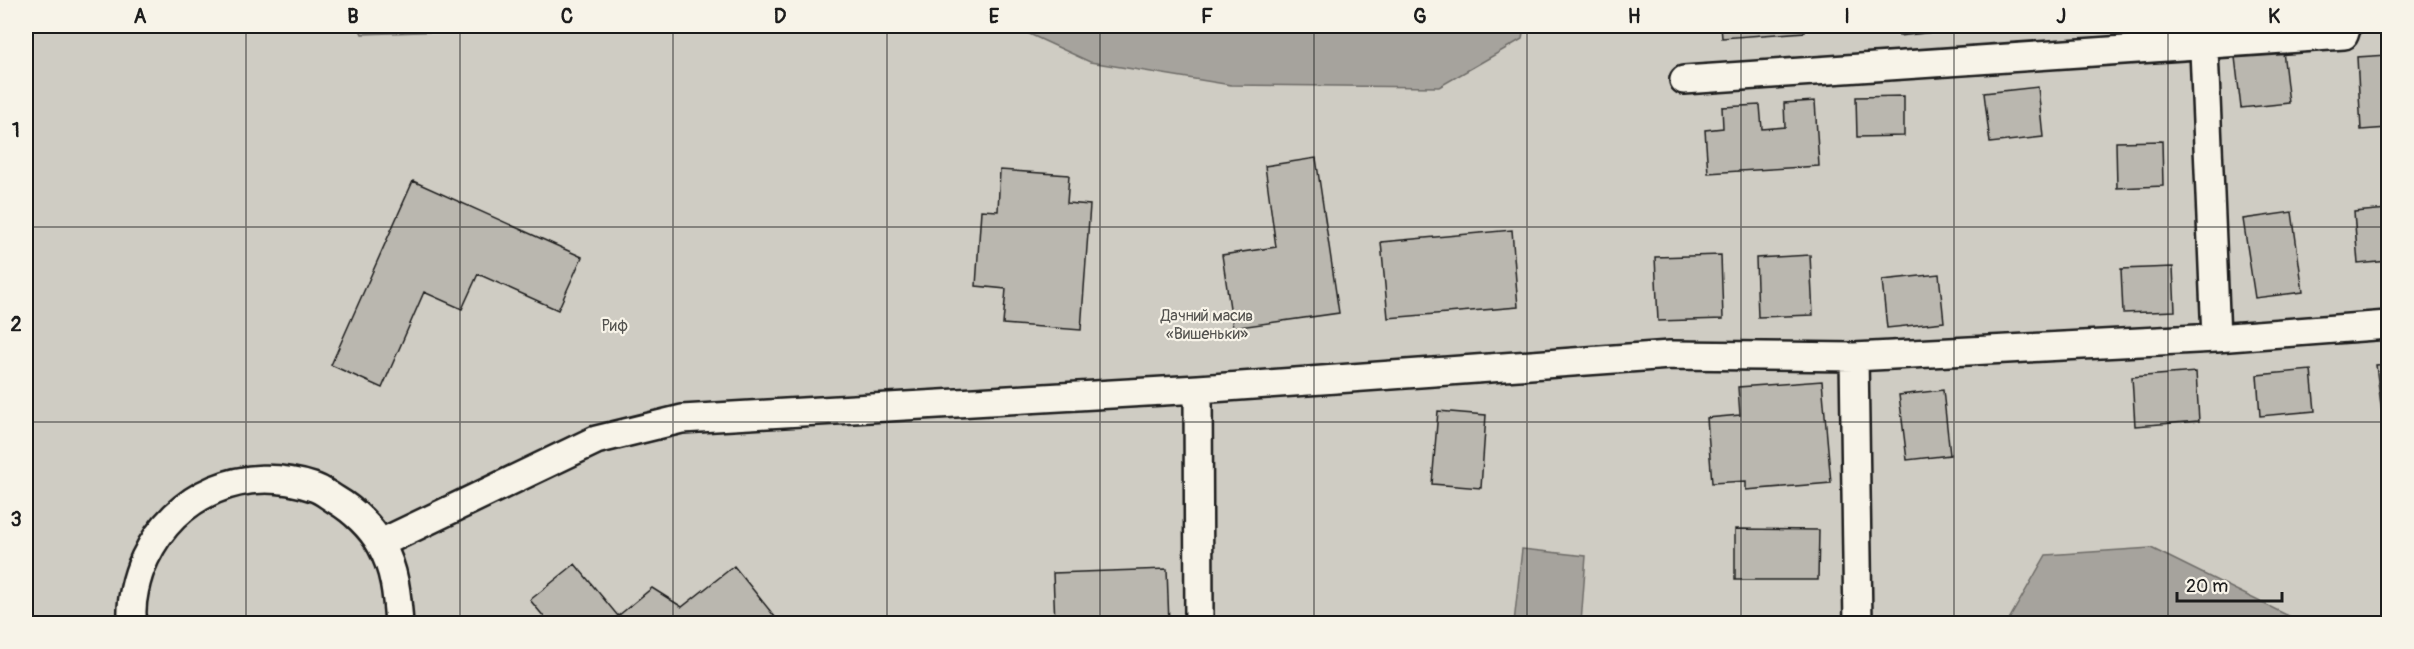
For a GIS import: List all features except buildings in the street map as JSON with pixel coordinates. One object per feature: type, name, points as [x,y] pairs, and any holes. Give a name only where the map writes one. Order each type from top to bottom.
[{"type":"street","points":[[1684,80],[2204,36],[2344,35],[2347,26]]},
{"type":"street","points":[[2204,36],[2216,338]]},
{"type":"street","points":[[381,543],[596,440],[682,418],[1198,389],[1670,355],[1854,357],[2216,338],[2388,325]]},
{"type":"street","points":[[1854,357],[1858,624]]},
{"type":"street","points":[[1198,389],[1199,624]]},
{"type":"street","points":[[133,624],[137,575],[156,535],[187,504],[227,484],[270,478],[314,487],[352,510],[381,543],[397,585],[399,624]]},
{"type":"green space","name":"Дачний масив «Вишеньки»","points":[[26,26],[2388,26],[2388,623],[26,623]]},
{"type":"shaded area","points":[[358,26],[599,26],[362,34]]},
{"type":"shaded area","points":[[1012,26],[1524,26],[1522,39],[1439,87],[1231,85],[1090,62]]},
{"type":"shaded area","points":[[2151,548],[2303,623],[2007,623],[2046,555]]},
{"type":"shaded area","points":[[1522,549],[1586,556],[1581,623],[1514,623]]},
{"type":"park label","name":"Риф","points":[[615,325]]}]
